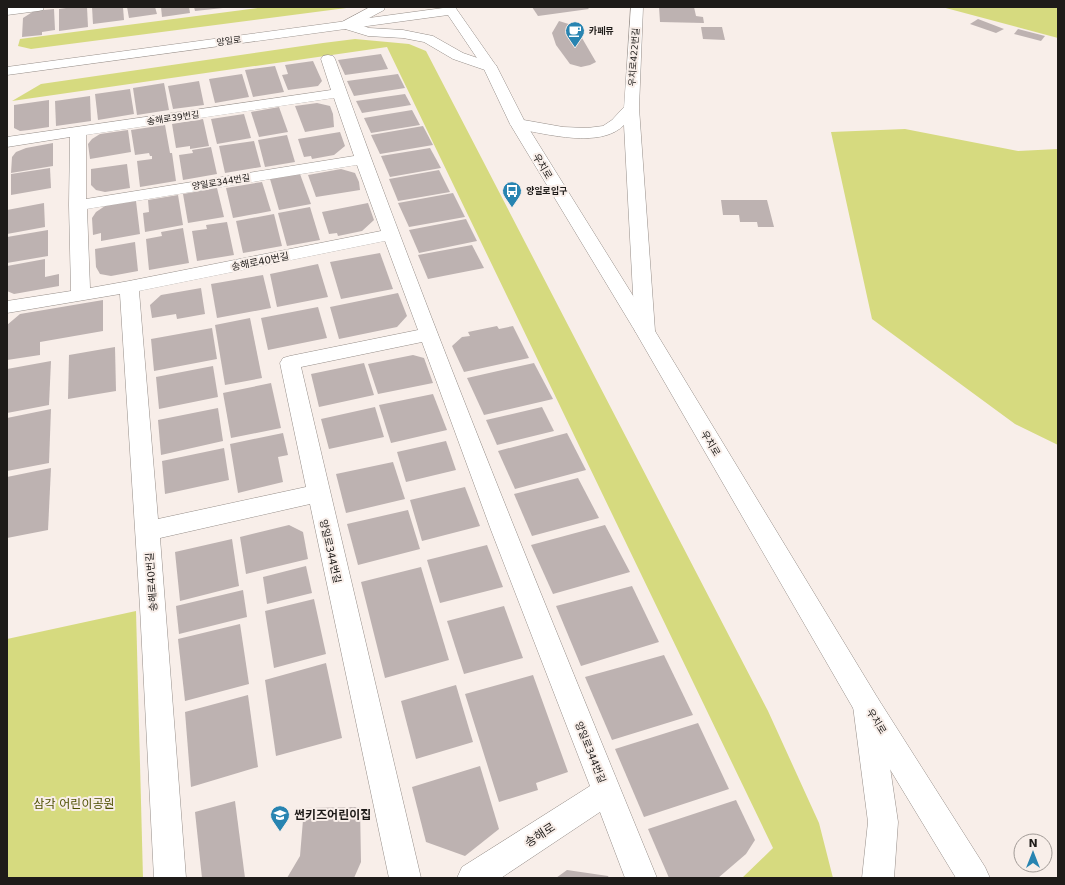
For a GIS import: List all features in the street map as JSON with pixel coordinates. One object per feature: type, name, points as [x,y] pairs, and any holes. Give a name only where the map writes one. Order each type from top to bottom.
[{"type":"street","points":[[7,11],[38,7]]},
{"type":"street","points":[[347,25],[379,7]]},
{"type":"street","name":"우치로422번길","points":[[637,7],[631,108],[645,331]]},
{"type":"street","name":"양일로","points":[[7,71],[347,25],[450,9]]},
{"type":"street","name":"우치로","points":[[450,9],[490,67],[518,124],[645,331],[867,706],[974,878]]},
{"type":"street","points":[[347,25],[368,32],[403,34],[428,39],[458,56],[490,67]]},
{"type":"street","name":"양일로344번길","points":[[328,59],[363,160],[500,522],[641,878]]},
{"type":"street","name":"송해로39번길","points":[[7,142],[340,93]]},
{"type":"street","points":[[518,124],[587,133],[609,130],[620,121],[631,108]]},
{"type":"street","points":[[78,132],[78,205],[81,294]]},
{"type":"street","name":"양일로344번길","points":[[78,205],[363,160]]},
{"type":"street","name":"송해로40번길","points":[[7,307],[129,287],[392,234]]},
{"type":"street","name":"송해로40번길","points":[[129,287],[148,531],[170,878]]},
{"type":"street","name":"양일로344번길","points":[[405,878],[290,364],[429,334]]},
{"type":"street","points":[[148,531],[318,493]]},
{"type":"street","points":[[867,706],[883,822],[878,878]]},
{"type":"street","name":"송해로","points":[[473,878],[607,791]]},
{"type":"green space","points":[[265,7],[354,7],[31,49],[18,46],[20,39]]},
{"type":"green space","points":[[942,7],[1058,7],[1058,38]]},
{"type":"green space","points":[[355,39],[409,44],[426,51],[768,711],[819,823],[833,878],[742,878],[773,848],[387,47],[12,101],[41,84]]},
{"type":"green space","points":[[905,129],[1018,151],[1058,149],[1058,445],[1015,424],[872,319],[831,132]]},
{"type":"green space","name":"삼각 어린이공원","points":[[136,611],[143,878],[7,878],[7,639]]},
{"type":"building","points":[[87,7],[88,27],[59,31],[59,9]]},
{"type":"building","points":[[92,7],[123,7],[124,20],[93,24]]},
{"type":"building","points":[[127,7],[155,7],[157,14],[129,18]]},
{"type":"building","points":[[161,7],[189,7],[190,13],[162,17]]},
{"type":"building","points":[[194,7],[223,7],[223,8],[195,11]]},
{"type":"building","points":[[532,7],[587,7],[589,9],[538,16]]},
{"type":"building","points":[[659,7],[694,7],[696,16],[703,17],[704,23],[660,22]]},
{"type":"building","points":[[54,9],[55,30],[42,32],[42,35],[22,37],[23,18],[34,11]]},
{"type":"building","points":[[978,19],[1004,29],[996,33],[970,24]]},
{"type":"building","points":[[559,21],[575,26],[596,62],[581,67],[570,64],[556,45],[552,33]]},
{"type":"building","points":[[701,27],[722,27],[725,40],[703,39]]},
{"type":"building","points":[[1018,29],[1045,36],[1041,41],[1014,34]]},
{"type":"building","points":[[381,54],[388,69],[345,75],[338,60]]},
{"type":"building","points":[[313,61],[322,81],[318,86],[288,90],[282,75],[288,74],[285,65]]},
{"type":"building","points":[[275,66],[284,92],[253,97],[245,70]]},
{"type":"building","points":[[242,74],[249,97],[215,103],[209,79]]},
{"type":"building","points":[[398,74],[405,88],[354,96],[347,81]]},
{"type":"building","points":[[199,81],[204,105],[173,109],[168,86]]},
{"type":"building","points":[[164,83],[169,110],[137,115],[133,88]]},
{"type":"building","points":[[130,89],[134,114],[98,120],[95,94]]},
{"type":"building","points":[[405,94],[411,105],[362,113],[356,101]]},
{"type":"building","points":[[90,96],[91,121],[56,126],[55,101]]},
{"type":"building","points":[[49,100],[49,127],[20,131],[14,128],[14,105]]},
{"type":"building","points":[[317,103],[330,106],[333,114],[334,127],[305,132],[295,106]]},
{"type":"building","points":[[279,107],[288,132],[259,137],[251,112]]},
{"type":"building","points":[[412,110],[420,125],[371,133],[364,118]]},
{"type":"building","points":[[244,114],[251,138],[217,144],[211,119]]},
{"type":"building","points":[[203,119],[209,146],[190,149],[190,146],[176,148],[172,124]]},
{"type":"building","points":[[165,125],[170,153],[172,153],[176,181],[140,187],[137,161],[152,159],[152,156],[150,156],[149,153],[135,155],[131,130]]},
{"type":"building","points":[[423,126],[433,145],[380,154],[371,135]]},
{"type":"building","points":[[128,130],[131,152],[90,159],[88,144],[92,139],[100,134]]},
{"type":"building","points":[[340,132],[345,146],[334,155],[312,159],[311,156],[304,157],[298,139]]},
{"type":"building","points":[[287,135],[295,162],[265,167],[258,140]]},
{"type":"building","points":[[254,141],[261,167],[225,173],[219,146]]},
{"type":"building","points":[[53,143],[53,166],[11,173],[12,157],[16,152],[26,148]]},
{"type":"building","points":[[211,147],[217,174],[183,180],[179,155],[193,153],[192,150]]},
{"type":"building","points":[[430,148],[441,168],[390,177],[381,156]]},
{"type":"building","points":[[127,164],[130,188],[105,192],[96,190],[91,185],[91,169]]},
{"type":"building","points":[[50,168],[51,188],[11,195],[11,174]]},
{"type":"building","points":[[341,169],[355,173],[359,182],[360,190],[316,197],[308,175]]},
{"type":"building","points":[[439,170],[450,192],[398,201],[389,179]]},
{"type":"building","points":[[300,174],[311,204],[279,210],[270,179]]},
{"type":"building","points":[[262,182],[271,211],[233,218],[226,188]]},
{"type":"building","points":[[217,188],[224,217],[188,223],[183,194]]},
{"type":"building","points":[[453,193],[465,217],[409,227],[398,203]]},
{"type":"building","points":[[178,195],[183,225],[145,232],[143,213],[149,212],[148,200]]},
{"type":"building","points":[[721,200],[767,200],[774,227],[758,227],[757,222],[740,222],[739,215],[723,215]]},
{"type":"building","points":[[136,201],[140,234],[101,241],[101,233],[93,235],[92,218],[96,212],[105,206]]},
{"type":"building","points":[[44,203],[45,227],[7,234],[7,210]]},
{"type":"building","points":[[368,203],[374,220],[362,231],[338,236],[337,233],[329,234],[322,212]]},
{"type":"building","points":[[310,207],[320,240],[287,246],[278,213]]},
{"type":"building","points":[[274,214],[282,246],[243,253],[236,221]]},
{"type":"building","points":[[466,219],[477,241],[419,253],[409,230]]},
{"type":"building","points":[[227,222],[234,255],[197,261],[192,231],[207,229],[206,225]]},
{"type":"building","points":[[183,228],[189,263],[149,270],[146,239],[162,236],[161,232]]},
{"type":"building","points":[[48,230],[48,256],[7,263],[7,237]]},
{"type":"building","points":[[135,242],[138,271],[111,276],[100,274],[96,267],[95,249]]},
{"type":"building","points":[[472,245],[484,268],[428,279],[418,255]]},
{"type":"building","points":[[380,253],[393,289],[341,299],[330,262]]},
{"type":"building","points":[[45,259],[45,277],[59,274],[59,286],[14,294],[7,291],[7,266]]},
{"type":"building","points":[[318,264],[328,297],[277,307],[270,274]]},
{"type":"building","points":[[263,275],[271,308],[217,318],[211,284]]},
{"type":"building","points":[[201,288],[205,314],[177,319],[176,314],[152,318],[150,305],[161,295]]},
{"type":"building","points":[[398,293],[407,316],[397,327],[339,339],[330,307]]},
{"type":"building","points":[[103,300],[103,331],[40,342],[40,355],[7,360],[7,325],[20,314]]},
{"type":"building","points":[[318,307],[327,338],[268,350],[261,318]]},
{"type":"building","points":[[250,318],[262,378],[225,385],[215,325]]},
{"type":"building","points":[[497,326],[499,329],[513,326],[529,358],[464,372],[452,346],[462,337],[470,336],[468,332]]},
{"type":"building","points":[[212,328],[217,359],[154,371],[151,339]]},
{"type":"building","points":[[115,347],[116,391],[68,399],[69,355]]},
{"type":"building","points":[[413,355],[424,358],[433,383],[378,394],[368,364]]},
{"type":"building","points":[[51,361],[49,405],[7,413],[7,369]]},
{"type":"building","points":[[364,363],[374,395],[319,407],[311,374]]},
{"type":"building","points":[[534,363],[553,399],[484,415],[467,378]]},
{"type":"building","points":[[213,366],[218,397],[159,409],[156,377]]},
{"type":"building","points":[[271,383],[281,428],[231,438],[223,393]]},
{"type":"building","points":[[433,394],[447,430],[391,443],[379,405]]},
{"type":"building","points":[[375,407],[384,437],[329,449],[321,419]]},
{"type":"building","points":[[542,407],[554,431],[497,445],[486,420]]},
{"type":"building","points":[[218,408],[223,441],[161,455],[158,420]]},
{"type":"building","points":[[51,409],[49,463],[7,471],[7,418]]},
{"type":"building","points":[[283,433],[288,455],[278,457],[283,482],[238,493],[230,444]]},
{"type":"building","points":[[567,433],[586,470],[515,489],[498,451]]},
{"type":"building","points":[[446,441],[456,470],[406,482],[397,452]]},
{"type":"building","points":[[224,448],[229,480],[165,494],[162,461]]},
{"type":"building","points":[[393,462],[405,499],[346,513],[336,474]]},
{"type":"building","points":[[51,468],[48,530],[7,538],[7,477]]},
{"type":"building","points":[[578,478],[599,518],[532,536],[514,494]]},
{"type":"building","points":[[465,487],[480,526],[422,541],[410,500]]},
{"type":"building","points":[[408,510],[420,549],[358,565],[347,524]]},
{"type":"building","points":[[289,525],[303,532],[308,559],[246,574],[240,537]]},
{"type":"building","points":[[605,525],[630,572],[553,594],[531,545]]},
{"type":"building","points":[[232,539],[239,586],[180,601],[175,552]]},
{"type":"building","points":[[487,545],[503,587],[440,603],[427,560]]},
{"type":"building","points":[[306,566],[312,593],[267,604],[263,577]]},
{"type":"building","points":[[421,567],[449,660],[385,678],[361,582]]},
{"type":"building","points":[[632,586],[659,642],[581,666],[556,606]]},
{"type":"building","points":[[243,590],[247,617],[179,634],[176,606]]},
{"type":"building","points":[[314,599],[326,654],[274,668],[265,611]]},
{"type":"building","points":[[504,606],[523,658],[464,674],[447,621]]},
{"type":"building","points":[[240,624],[249,684],[185,701],[178,639]]},
{"type":"building","points":[[664,655],[693,715],[612,740],[585,677]]},
{"type":"building","points":[[326,663],[342,738],[276,756],[265,680]]},
{"type":"building","points":[[533,675],[568,772],[536,783],[538,790],[499,802],[465,694]]},
{"type":"building","points":[[456,685],[473,742],[416,759],[401,701]]},
{"type":"building","points":[[248,695],[258,767],[191,787],[185,712]]},
{"type":"building","points":[[698,723],[729,789],[644,817],[615,749]]},
{"type":"building","points":[[480,766],[499,829],[465,856],[426,842],[412,787]]},
{"type":"building","points":[[736,800],[755,840],[746,854],[718,878],[669,878],[648,829]]},
{"type":"building","points":[[235,801],[245,878],[202,878],[195,812]]},
{"type":"building","points":[[360,807],[361,862],[354,878],[287,878],[300,856],[304,808]]},
{"type":"building","points":[[567,870],[608,876],[609,878],[556,878]]},
{"type":"place","name":"카페뮤","points":[[575,48]]},
{"type":"place","name":"양일로입구","points":[[512,208]]},
{"type":"place","name":"썬키즈어린이집","points":[[280,832]]}]
